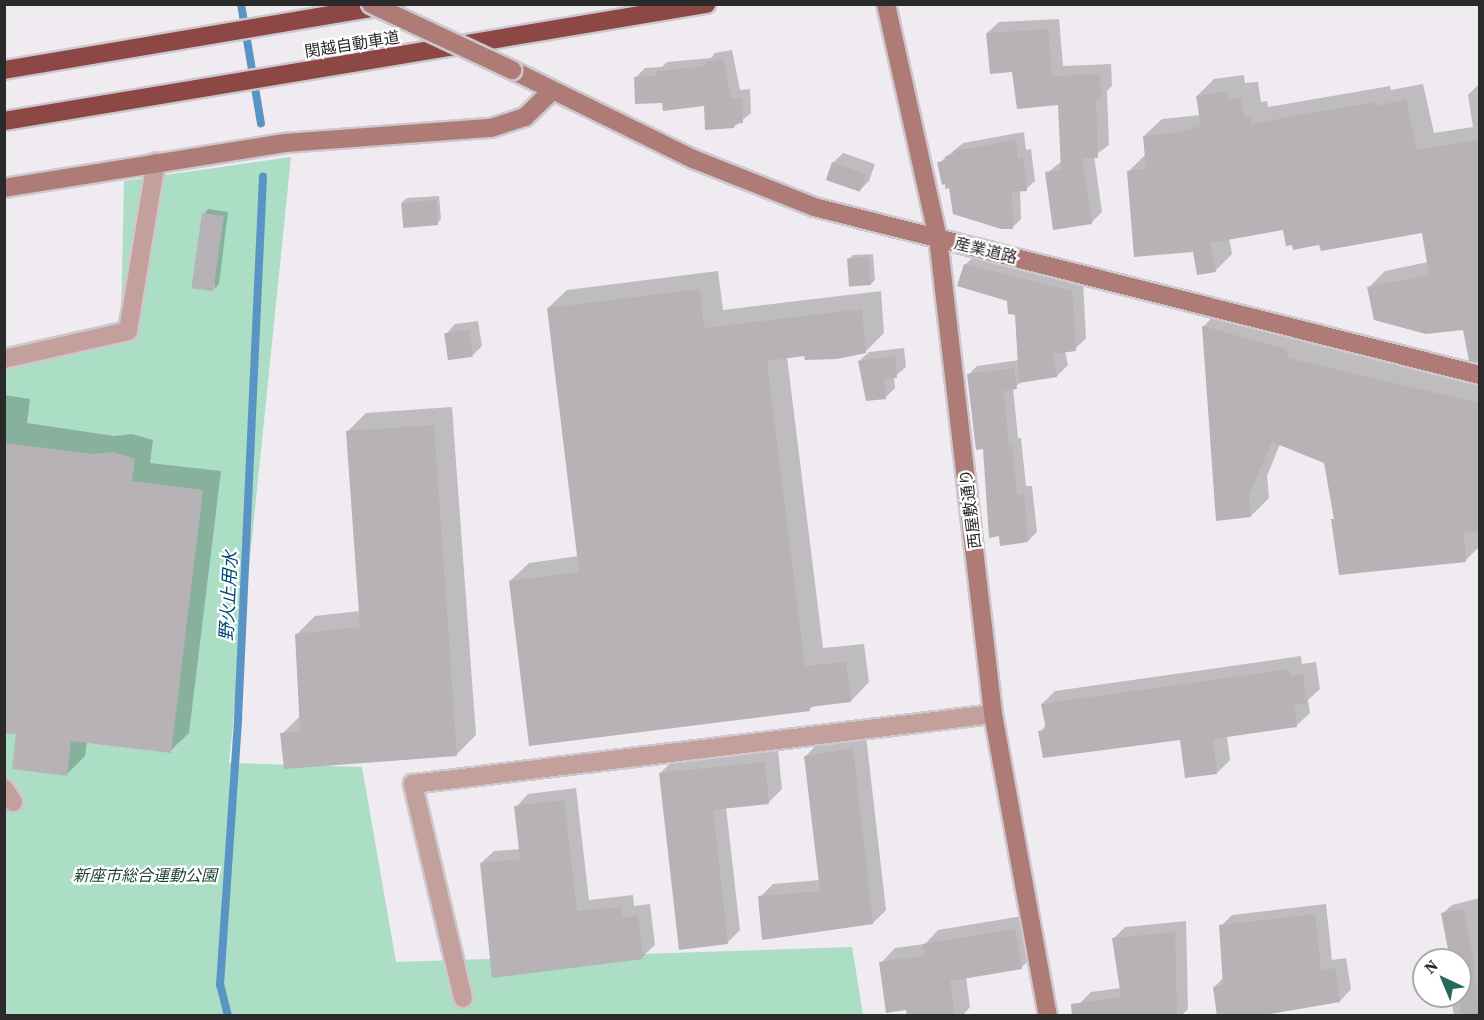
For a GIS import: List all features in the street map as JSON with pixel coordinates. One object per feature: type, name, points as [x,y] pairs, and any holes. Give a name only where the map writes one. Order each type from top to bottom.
[{"type":"highway","name":"関越自動車道","points":[[4,70],[395,4]]},
{"type":"highway","name":"関越自動車道","points":[[4,121],[706,4]]},
{"type":"street","name":"産業道路","points":[[371,4],[742,181],[814,207],[1479,375]]},
{"type":"street","name":"西屋敷通り","points":[[887,10],[938,238],[993,714],[1048,1016]]},
{"type":"street","points":[[4,188],[285,143],[491,128],[525,117],[552,91]]},
{"type":"street","points":[[4,359],[128,331],[156,162]]},
{"type":"street","points":[[463,999],[412,784],[993,714]]},
{"type":"green space","name":"新座市総合運動公園","points":[[291,157],[229,763],[362,767],[396,962],[852,947],[863,1015],[5,1015],[5,347],[121,321],[124,181]]},
{"type":"building","points":[[1048,29],[1052,76],[1100,74],[1101,99],[1096,99],[1098,158],[1082,158],[1092,224],[1053,230],[1045,172],[1061,170],[1058,105],[1017,109],[1012,72],[990,74],[986,33]]},
{"type":"building","points":[[723,58],[731,98],[742,98],[743,123],[734,124],[734,128],[705,130],[704,106],[663,111],[662,103],[635,104],[634,77],[657,76],[657,71],[705,66],[705,62]]},
{"type":"building","points":[[1227,91],[1229,100],[1241,98],[1244,118],[1250,117],[1251,124],[1374,102],[1374,106],[1406,100],[1417,150],[1479,140],[1479,363],[1469,361],[1463,330],[1426,334],[1374,320],[1367,287],[1429,275],[1422,233],[1321,251],[1319,245],[1293,250],[1292,245],[1286,246],[1283,230],[1210,243],[1216,272],[1197,275],[1193,252],[1134,257],[1127,171],[1146,169],[1143,136],[1179,132],[1201,126],[1196,96]]},
{"type":"building","points":[[1016,140],[1018,158],[1023,157],[1027,191],[1012,192],[1013,229],[1001,229],[953,214],[949,188],[945,189],[945,184],[942,185],[937,162],[946,161],[945,156],[954,155],[953,151]]},
{"type":"building","points":[[832,162],[866,174],[860,192],[826,180]]},
{"type":"building","points":[[436,200],[438,225],[403,228],[401,203]]},
{"type":"building","points":[[202,213],[224,216],[213,291],[191,288]]},
{"type":"building","points":[[869,257],[871,285],[849,286],[847,259]]},
{"type":"building","points":[[964,264],[1072,291],[1076,351],[1053,354],[1057,377],[1019,383],[1015,315],[1008,314],[1007,301],[957,286]]},
{"type":"building","points":[[700,289],[704,328],[862,309],[866,353],[837,359],[805,360],[804,356],[767,361],[805,666],[846,662],[851,702],[810,707],[810,711],[529,746],[509,581],[579,572],[547,308]]},
{"type":"building","points":[[1202,326],[1286,349],[1288,358],[1479,403],[1479,531],[1464,533],[1466,562],[1339,575],[1331,519],[1334,519],[1324,463],[1272,442],[1249,495],[1251,517],[1216,521]]},
{"type":"building","points":[[469,330],[473,357],[448,360],[444,333]]},
{"type":"building","points":[[895,356],[897,378],[884,379],[886,399],[866,401],[858,361]]},
{"type":"building","points":[[1014,368],[1017,389],[1004,391],[1009,447],[1012,446],[1017,495],[1024,494],[1028,542],[1000,546],[999,536],[989,538],[983,449],[976,450],[967,374]]},
{"type":"building","points":[[434,425],[457,756],[284,769],[280,733],[300,731],[295,634],[360,627],[346,431]]},
{"type":"building","points":[[4,443],[94,454],[113,452],[135,459],[132,481],[203,490],[171,753],[71,741],[67,776],[12,769],[16,734],[4,733]]},
{"type":"building","points":[[1289,669],[1290,676],[1303,674],[1307,703],[1294,705],[1297,727],[1213,739],[1217,774],[1185,778],[1180,740],[1043,758],[1038,731],[1046,730],[1041,704]]},
{"type":"building","points":[[853,748],[873,924],[762,940],[758,896],[820,891],[804,756]]},
{"type":"building","points":[[765,762],[769,804],[713,810],[728,944],[679,950],[659,773]]},
{"type":"building","points":[[564,800],[577,911],[621,907],[622,918],[638,916],[643,959],[492,978],[480,863],[520,859],[514,806]]},
{"type":"building","points":[[1463,909],[1471,948],[1448,948],[1441,913]]},
{"type":"building","points":[[1315,914],[1321,970],[1335,968],[1340,1002],[1259,1016],[1217,1016],[1213,987],[1223,985],[1219,925]]},
{"type":"building","points":[[1015,929],[1022,969],[950,981],[955,1016],[907,1016],[906,1010],[886,1013],[879,962],[925,956],[922,944]]},
{"type":"building","points":[[1175,932],[1177,1016],[1072,1016],[1071,1004],[1121,997],[1112,938]]},
{"type":"building","points":[[1472,950],[1479,1016],[1460,1016],[1460,1008],[1472,1008]]},
{"type":"waterway","name":"野火止用水","points":[[241,4],[261,123]]},
{"type":"waterway","name":"野火止用水","points":[[228,1016],[220,985],[238,719],[263,177]]}]
